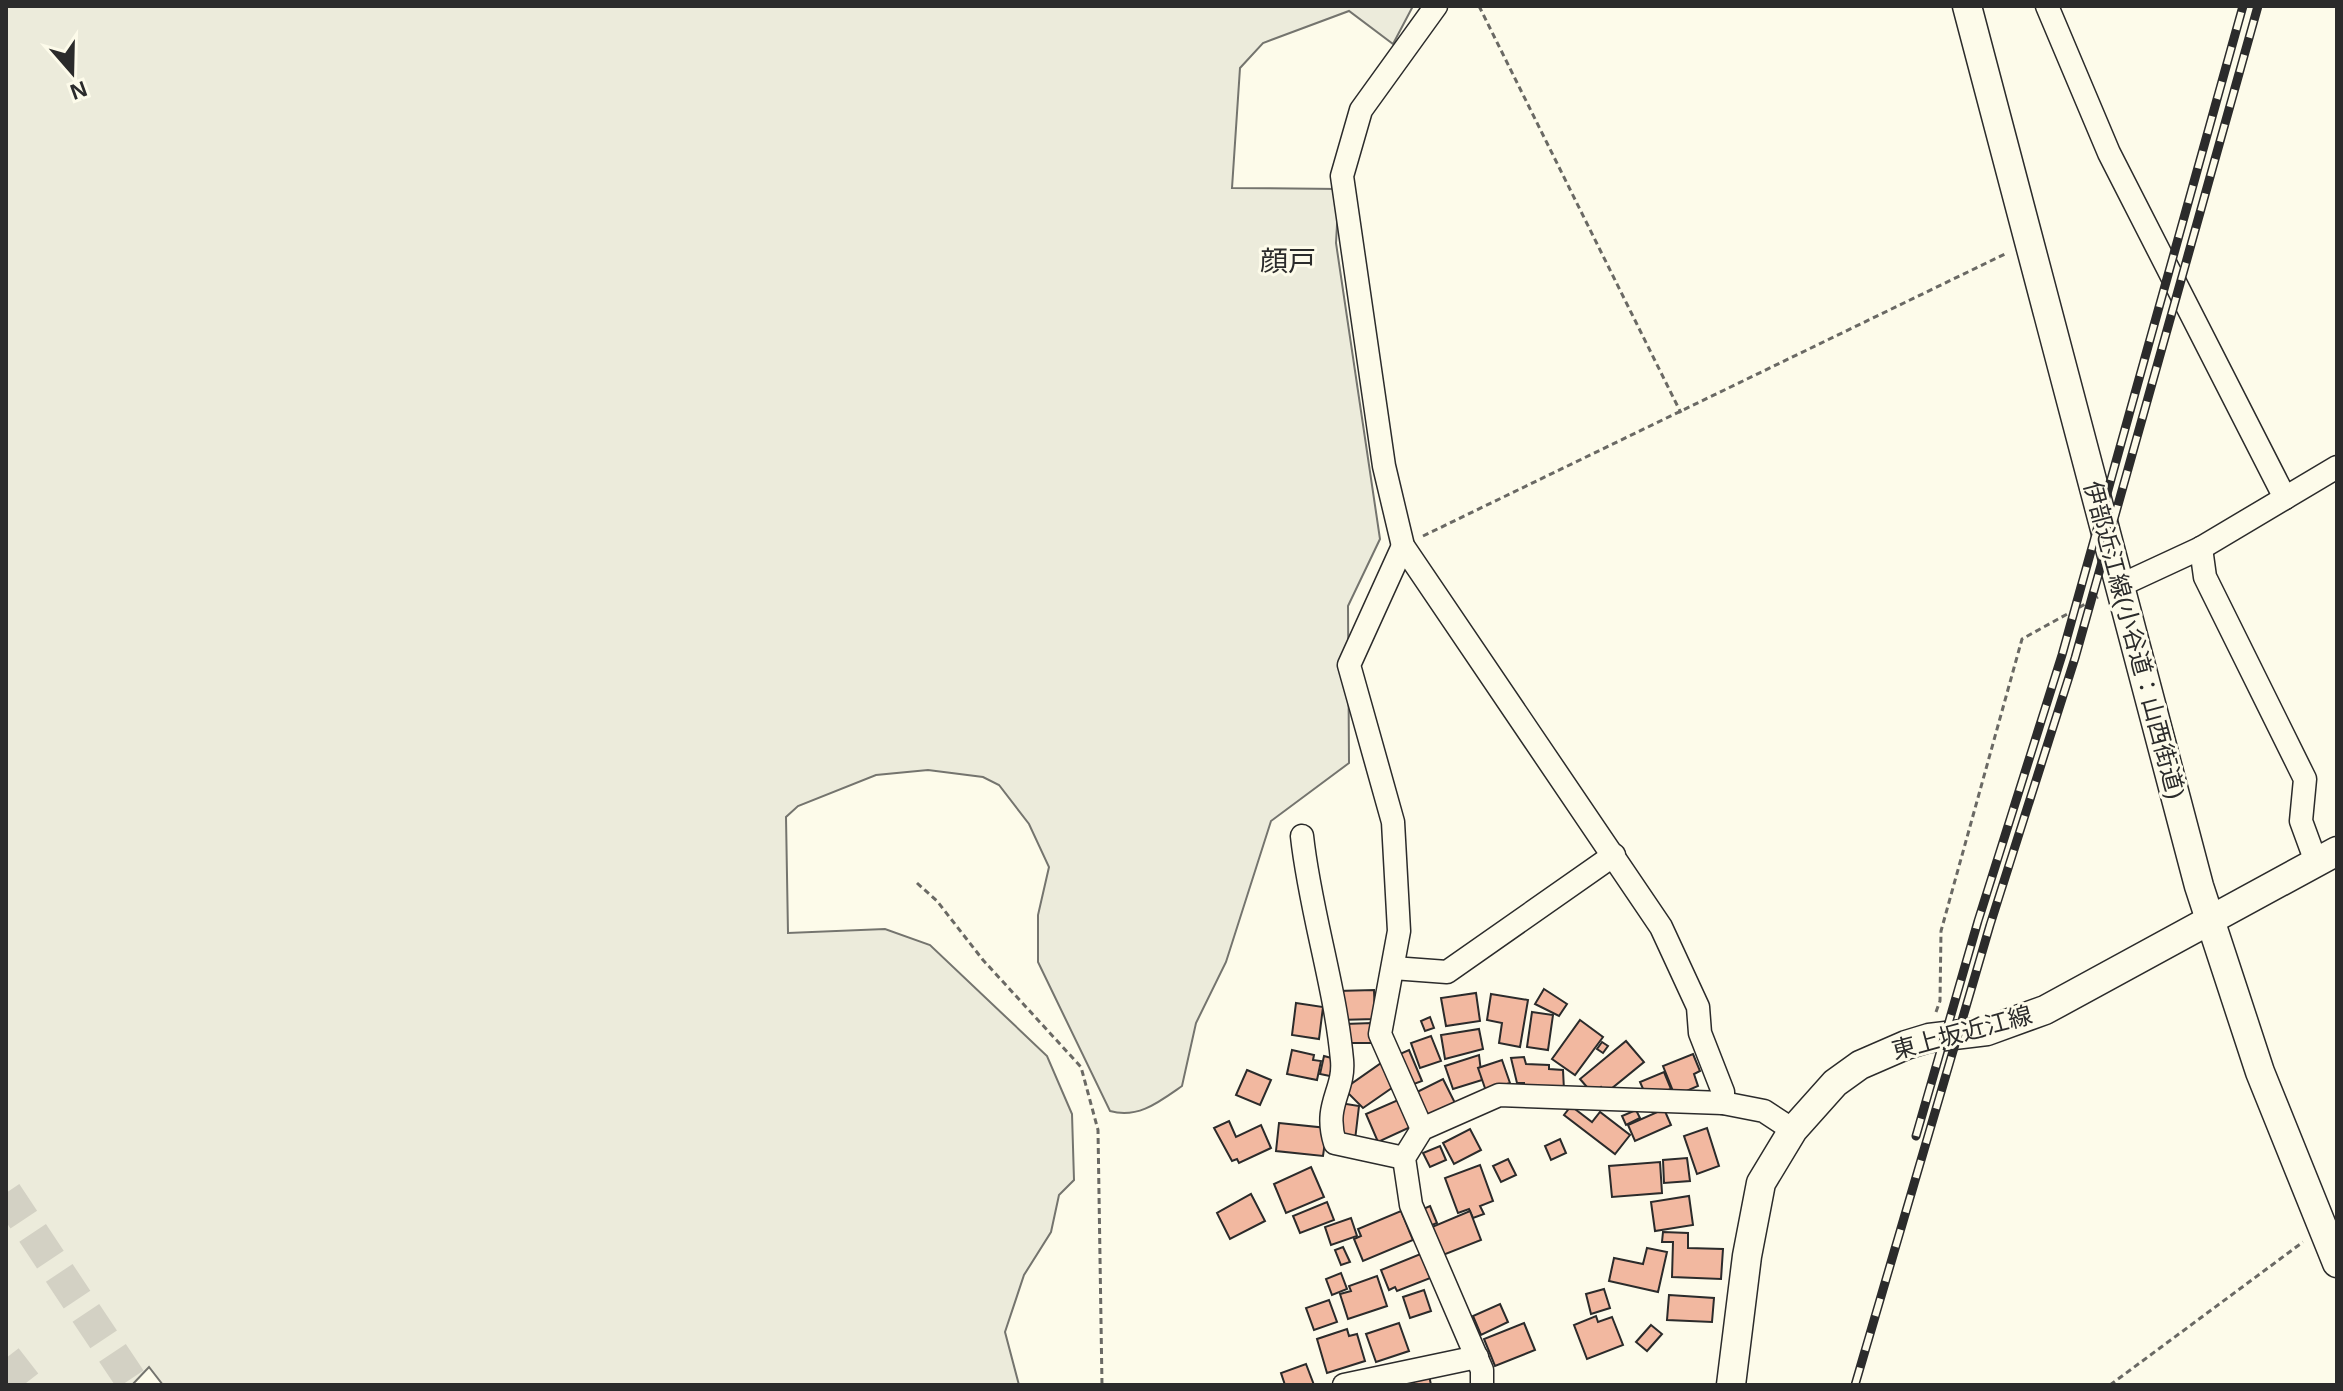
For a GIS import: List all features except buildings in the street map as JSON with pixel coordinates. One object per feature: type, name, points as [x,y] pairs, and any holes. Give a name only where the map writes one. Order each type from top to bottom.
[{"type":"main road","name":"伊部近江線(小谷道：山西街道)","points":[[1967,6],[2210,920],[2260,1072],[2337,1263]]},
{"type":"main road","name":"東上坂近江線","points":[[1731,1385],[1747,1256],[1761,1183],[1793,1130],[1835,1083],[1860,1065],[1929,1038],[1987,1031],[2045,1010],[2326,856]]},
{"type":"street","points":[[1436,6],[1361,110],[1342,176],[1384,466],[1403,546],[1661,927],[1698,1007],[1700,1033],[1723,1092],[1723,1103]]},
{"type":"street","points":[[2047,6],[2109,153],[2285,498]]},
{"type":"street","points":[[2119,586],[2201,548],[2337,467]]},
{"type":"street","points":[[1403,546],[1349,665],[1393,822],[1399,931],[1380,1034],[1422,1129]]},
{"type":"street","points":[[2201,548],[2205,577],[2305,779],[2301,821],[2326,856]]},
{"type":"street","points":[[1302,836],[1307,885],[1342,1063],[1330,1109],[1335,1143],[1404,1158]]},
{"type":"street","points":[[1393,968],[1447,972],[1614,855]]},
{"type":"street","points":[[1482,1385],[1477,1357],[1411,1205],[1404,1158],[1422,1129],[1499,1095],[1723,1103],[1764,1111],[1793,1130]]},
{"type":"street","points":[[1344,1385],[1477,1357]]},
{"type":"path","points":[[1479,6],[1681,413]]},
{"type":"path","points":[[1403,546],[2028,243]]},
{"type":"path","points":[[1929,1038],[1940,1001],[1941,931],[2022,639],[2119,586]]},
{"type":"path","points":[[917,883],[937,901],[983,960],[1081,1067],[1098,1130],[1102,1385]]},
{"type":"path","points":[[2110,1385],[2322,1228]]},
{"type":"shaded area","points":[[6,6],[1413,6],[1393,44],[1349,11],[1263,43],[1240,68],[1232,188],[1339,189],[1336,243],[1380,539],[1348,606],[1349,763],[1271,821],[1226,962],[1196,1023],[1182,1086],[1139,1111],[1110,1111],[1038,962],[1038,915],[1049,867],[1029,824],[999,785],[983,777],[928,770],[876,775],[798,806],[786,817],[788,933],[885,929],[930,945],[1047,1056],[1072,1114],[1074,1180],[1059,1195],[1051,1232],[1024,1275],[1005,1332],[1019,1385],[163,1385],[149,1367],[132,1385],[6,1385]]},
{"type":"tunnel","points":[[6,1193],[134,1385]]},
{"type":"tunnel","points":[[6,1358],[27,1385]]},
{"type":"railway","points":[[1916,1136],[1978,921],[2062,655],[2243,6]]},
{"type":"railway","points":[[1855,1385],[1990,925],[2075,658],[2258,6]]},
{"type":"district","name":"顔戸","points":[[1288,261]]}]
